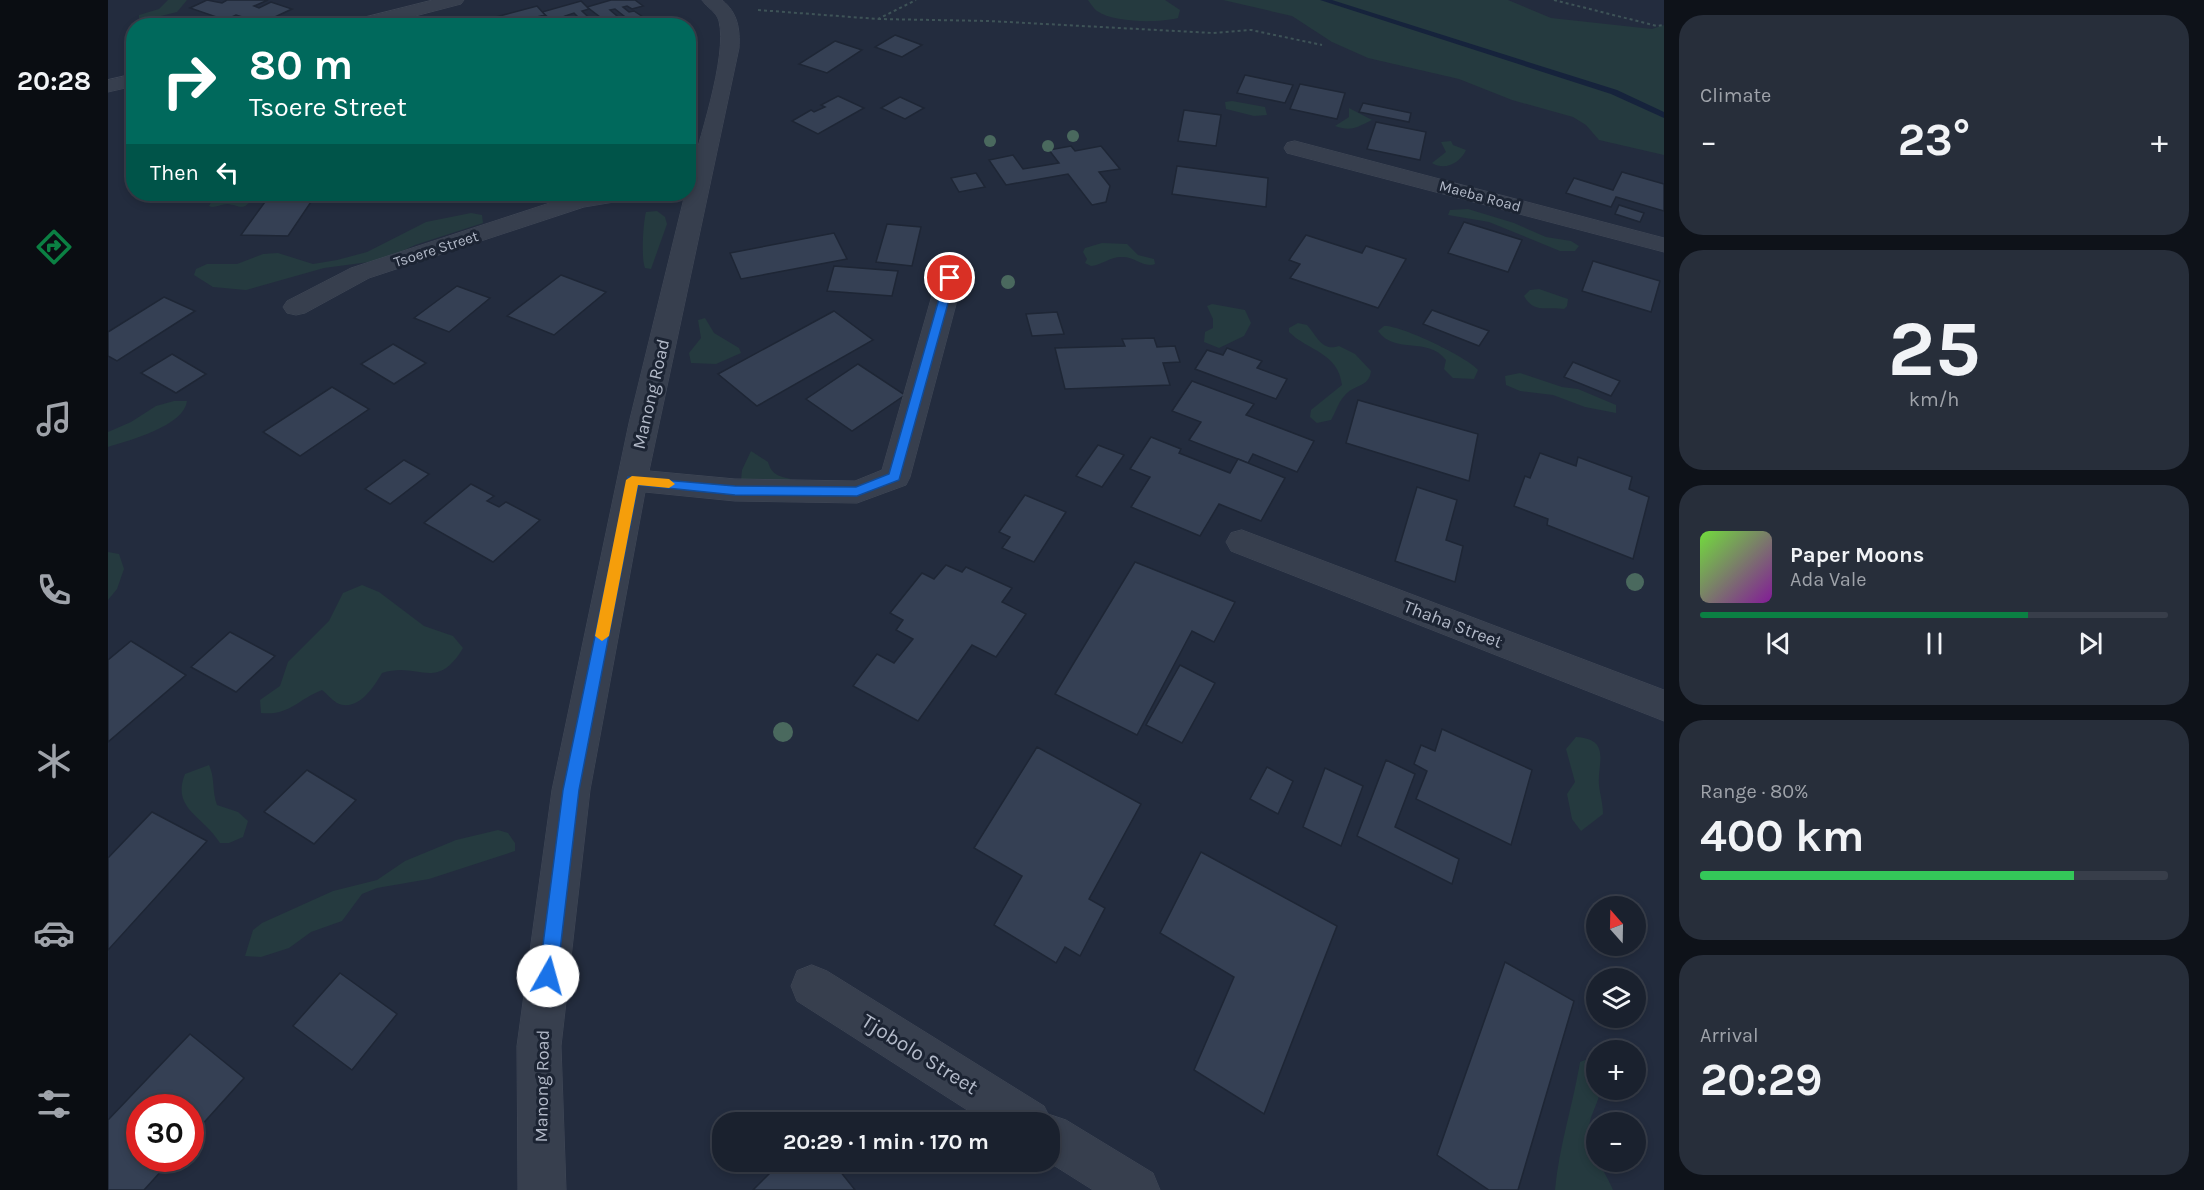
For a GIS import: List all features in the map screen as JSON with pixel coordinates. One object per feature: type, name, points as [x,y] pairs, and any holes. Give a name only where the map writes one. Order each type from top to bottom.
[{"type":"street","points":[[384,18],[455,0]]},
{"type":"street","name":"Manong Road","points":[[696,176],[729,44],[718,6]]},
{"type":"street","points":[[108,86],[126,82]]},
{"type":"street","name":"Maeba Road","points":[[1295,148],[1664,244]]},
{"type":"street","name":"Tsoere Street","points":[[296,307],[360,273],[566,201]]},
{"type":"street","name":"Manong Road","points":[[542,1190],[539,1046],[571,790],[690,201]]},
{"type":"street","points":[[632,480],[735,490],[857,492],[895,477],[950,278]]},
{"type":"street","name":"Thaha Street","points":[[1242,542],[1664,706]]},
{"type":"street","name":"Tjobolo Street","points":[[813,986],[1012,1112]]},
{"type":"street","points":[[1060,1142],[1136,1190]]},
{"type":"path","points":[[878,19],[916,0]]},
{"type":"path","points":[[1554,0],[1646,23],[1664,25]]},
{"type":"path","points":[[718,6],[878,19],[989,21],[1213,33],[1251,30],[1322,45]]},
{"type":"green space","points":[[168,0],[187,0],[177,12],[153,18],[139,18],[139,15],[159,9]]},
{"type":"green space","points":[[1088,0],[1165,0],[1180,10],[1178,18],[1170,20],[1125,20],[1097,11]]},
{"type":"green space","points":[[1223,0],[1508,0],[1551,18],[1652,29],[1664,25],[1664,155],[1599,140],[1586,125],[1573,117],[1512,100],[1459,79],[1368,58],[1332,42],[1292,16]]},
{"type":"green space","points":[[1232,101],[1265,107],[1267,115],[1254,116],[1226,109],[1225,102]]},
{"type":"green space","points":[[1349,108],[1372,120],[1350,129],[1335,126],[1349,117]]},
{"type":"green space","points":[[1451,141],[1453,145],[1466,150],[1460,159],[1447,166],[1432,163],[1446,152],[1441,142]]},
{"type":"green space","points":[[212,201],[250,201],[243,207],[227,204],[209,206]]},
{"type":"green space","points":[[1468,209],[1514,223],[1546,237],[1571,241],[1579,246],[1575,251],[1560,251],[1489,222],[1448,215],[1450,210]]},
{"type":"green space","points":[[657,211],[665,217],[667,224],[651,269],[645,268],[644,263],[644,224],[646,212]]},
{"type":"green space","points":[[471,213],[482,215],[483,223],[415,245],[384,260],[324,268],[246,290],[213,287],[194,275],[196,269],[207,264],[237,264],[263,254],[278,253],[313,264],[337,260],[367,252],[426,222]]},
{"type":"green space","points":[[1102,243],[1127,244],[1138,255],[1154,259],[1155,264],[1147,265],[1123,257],[1091,266],[1085,263],[1087,259],[1083,252],[1085,248]]},
{"type":"green space","points":[[1539,289],[1568,299],[1567,306],[1564,309],[1541,308],[1532,305],[1524,296],[1530,290]]},
{"type":"green space","points":[[1212,304],[1245,310],[1251,323],[1244,336],[1219,348],[1204,342],[1205,332],[1213,328],[1213,319],[1207,306]]},
{"type":"green space","points":[[705,318],[714,333],[739,348],[741,353],[716,364],[691,363],[689,353],[701,338],[698,320]]},
{"type":"green space","points":[[1298,323],[1307,325],[1324,345],[1339,346],[1355,354],[1371,371],[1365,383],[1343,397],[1331,420],[1317,423],[1310,417],[1311,410],[1342,385],[1339,374],[1335,365],[1321,353],[1289,332],[1289,328]]},
{"type":"green space","points":[[1384,326],[1403,330],[1461,357],[1478,370],[1474,379],[1453,378],[1444,369],[1446,360],[1439,353],[1385,338],[1378,331]]},
{"type":"green space","points":[[1520,373],[1562,387],[1578,389],[1616,405],[1616,413],[1585,407],[1553,395],[1520,391],[1506,385],[1505,376]]},
{"type":"green space","points":[[174,401],[187,401],[184,410],[166,425],[108,447],[108,432],[131,422],[156,406]]},
{"type":"green space","points":[[751,451],[768,462],[771,470],[776,474],[791,479],[775,489],[741,480],[742,470]]},
{"type":"green space","points":[[108,552],[119,554],[124,569],[117,589],[108,600]]},
{"type":"green space","points":[[362,585],[379,592],[424,626],[453,636],[463,648],[453,662],[435,673],[395,670],[382,673],[364,697],[351,704],[337,703],[322,690],[287,709],[261,713],[260,700],[280,686],[288,662],[329,621],[343,593]]},
{"type":"green space","points":[[1576,737],[1594,742],[1599,748],[1599,785],[1603,806],[1603,814],[1581,831],[1572,819],[1567,794],[1575,782],[1566,749]]},
{"type":"green space","points":[[209,765],[217,805],[238,812],[248,821],[243,837],[229,843],[220,843],[191,812],[182,796],[185,774]]},
{"type":"green space","points":[[498,830],[508,833],[515,843],[515,851],[429,879],[377,888],[362,894],[342,921],[311,932],[289,948],[261,957],[245,956],[253,930],[262,923],[333,891],[377,880],[405,861],[456,840]]},
{"type":"green space","points":[[1586,1060],[1586,1100],[1598,1100],[1593,1112],[1586,1112],[1586,1172],[1604,1172],[1613,1190],[1555,1190],[1580,1062]]},
{"type":"building","points":[[207,0],[222,3],[227,0],[268,0],[254,6],[259,8],[271,2],[292,9],[273,18],[246,18],[236,15],[219,18],[190,8]]},
{"type":"building","points":[[611,0],[635,0],[643,6],[632,9],[627,6],[623,7],[644,18],[627,18],[615,9],[610,10],[617,16],[601,18],[587,7]]},
{"type":"building","points":[[581,1],[589,9],[582,11],[589,18],[579,18],[574,13],[565,16],[567,18],[549,18],[542,12]]},
{"type":"building","points":[[537,6],[545,15],[538,18],[496,17]]},
{"type":"building","points":[[895,35],[922,45],[902,57],[875,47]]},
{"type":"building","points":[[835,41],[862,50],[827,73],[799,64]]},
{"type":"building","points":[[1245,75],[1293,85],[1285,103],[1237,93]]},
{"type":"building","points":[[1300,84],[1345,93],[1337,119],[1290,109]]},
{"type":"building","points":[[838,96],[864,108],[818,134],[792,121],[811,110],[814,112],[825,107],[821,105]]},
{"type":"building","points":[[900,97],[924,108],[905,119],[881,108]]},
{"type":"building","points":[[1363,103],[1411,113],[1409,122],[1359,112]]},
{"type":"building","points":[[1184,110],[1221,115],[1216,146],[1178,141]]},
{"type":"building","points":[[1376,122],[1426,132],[1420,160],[1367,149]]},
{"type":"building","points":[[1071,146],[1075,151],[1101,146],[1120,169],[1099,172],[1110,186],[1106,202],[1092,205],[1068,174],[1006,185],[989,160],[1013,155],[1023,169],[1059,163],[1049,150]]},
{"type":"building","points":[[1177,166],[1268,178],[1266,207],[1172,194]]},
{"type":"building","points":[[1622,172],[1664,184],[1664,211],[1616,197],[1611,207],[1566,193],[1574,178],[1613,190]]},
{"type":"building","points":[[976,173],[985,187],[959,192],[951,178]]},
{"type":"building","points":[[266,201],[312,201],[288,236],[241,235]]},
{"type":"building","points":[[1619,205],[1644,213],[1640,222],[1615,214]]},
{"type":"building","points":[[1464,222],[1522,240],[1508,272],[1448,253]]},
{"type":"building","points":[[887,224],[921,227],[912,266],[876,262]]},
{"type":"building","points":[[834,233],[847,259],[741,279],[730,253]]},
{"type":"building","points":[[1306,235],[1362,253],[1366,246],[1406,259],[1378,308],[1290,278],[1300,264],[1289,260]]},
{"type":"building","points":[[1593,261],[1660,281],[1651,312],[1582,291]]},
{"type":"building","points":[[834,266],[898,271],[892,296],[827,291]]},
{"type":"building","points":[[561,275],[606,292],[554,335],[507,316]]},
{"type":"building","points":[[457,286],[490,298],[449,332],[414,318]]},
{"type":"building","points":[[164,297],[195,311],[117,361],[108,356],[108,332]]},
{"type":"building","points":[[1432,310],[1489,331],[1479,346],[1423,324]]},
{"type":"building","points":[[834,311],[873,340],[757,406],[718,374]]},
{"type":"building","points":[[1057,312],[1064,334],[1032,336],[1026,314]]},
{"type":"building","points":[[1154,338],[1157,347],[1175,346],[1180,362],[1163,363],[1170,385],[1065,389],[1055,348],[1125,346],[1122,339]]},
{"type":"building","points":[[393,344],[426,363],[394,384],[361,364]]},
{"type":"building","points":[[1227,348],[1262,361],[1257,368],[1287,379],[1276,399],[1195,369],[1207,350],[1223,355]]},
{"type":"building","points":[[172,354],[206,374],[176,393],[141,373]]},
{"type":"building","points":[[1573,362],[1620,381],[1611,396],[1564,377]]},
{"type":"building","points":[[858,364],[905,395],[852,431],[806,399]]},
{"type":"building","points":[[1192,381],[1254,404],[1246,415],[1314,441],[1297,472],[1253,454],[1248,463],[1189,440],[1201,422],[1172,411]]},
{"type":"building","points":[[332,387],[369,409],[300,456],[263,432]]},
{"type":"building","points":[[1358,400],[1478,434],[1469,481],[1346,443]]},
{"type":"building","points":[[1151,437],[1181,449],[1179,453],[1230,473],[1238,459],[1285,478],[1261,521],[1219,504],[1200,536],[1131,507],[1150,477],[1130,469]]},
{"type":"building","points":[[1098,445],[1124,455],[1102,487],[1076,476]]},
{"type":"building","points":[[1540,453],[1576,466],[1578,457],[1632,477],[1629,489],[1649,497],[1633,559],[1547,525],[1548,519],[1514,506],[1525,476],[1530,478]]},
{"type":"building","points":[[404,460],[429,474],[390,504],[365,489]]},
{"type":"building","points":[[471,484],[494,496],[487,501],[499,507],[506,502],[540,520],[493,562],[424,523]]},
{"type":"building","points":[[1417,487],[1457,500],[1446,540],[1463,546],[1455,582],[1395,561]]},
{"type":"building","points":[[1025,495],[1066,512],[1034,562],[1002,548],[1010,537],[999,532]]},
{"type":"building","points":[[1135,562],[1235,602],[1214,642],[1192,631],[1137,735],[1055,694]]},
{"type":"building","points":[[946,565],[962,572],[966,567],[1012,588],[1002,602],[1026,614],[996,657],[972,645],[918,721],[853,686],[877,654],[894,663],[913,639],[896,630],[903,620],[890,613],[922,573],[934,579]]},
{"type":"building","points":[[230,632],[275,656],[236,692],[191,667]]},
{"type":"building","points":[[131,641],[186,675],[108,742],[108,660]]},
{"type":"building","points":[[1180,665],[1215,683],[1182,743],[1146,725]]},
{"type":"building","points":[[1442,729],[1532,770],[1511,845],[1416,799],[1427,771],[1414,764],[1421,745],[1435,751]]},
{"type":"building","points":[[1037,747],[1141,804],[1089,899],[1105,908],[1080,956],[1065,947],[1056,963],[994,925],[1022,876],[974,848]]},
{"type":"building","points":[[1386,760],[1415,774],[1395,827],[1459,859],[1452,884],[1357,836]]},
{"type":"building","points":[[1267,767],[1293,781],[1278,814],[1250,799]]},
{"type":"building","points":[[1325,768],[1363,786],[1341,846],[1303,827]]},
{"type":"building","points":[[307,770],[356,800],[314,844],[264,812]]},
{"type":"building","points":[[152,812],[207,841],[108,950],[108,858]]},
{"type":"building","points":[[1201,852],[1337,926],[1264,1114],[1194,1070],[1234,977],[1160,933]]},
{"type":"building","points":[[1505,962],[1574,1001],[1518,1190],[1489,1190],[1437,1155]]},
{"type":"building","points":[[340,973],[397,1014],[352,1070],[293,1026]]},
{"type":"building","points":[[190,1034],[244,1078],[204,1122],[204,1094],[133,1094]]},
{"type":"building","points":[[126,1101],[126,1172],[160,1172],[144,1190],[108,1190],[108,1120]]},
{"type":"building","points":[[771,1172],[841,1172],[855,1190],[753,1190]]},
{"type":"waterway","points":[[1324,0],[1614,92],[1664,115]]},
{"type":"slow traffic","points":[[602,636],[632,480],[669,484]]},
{"type":"route","points":[[548,976],[571,790],[632,480],[735,490],[857,492],[895,477],[950,278]]}]
